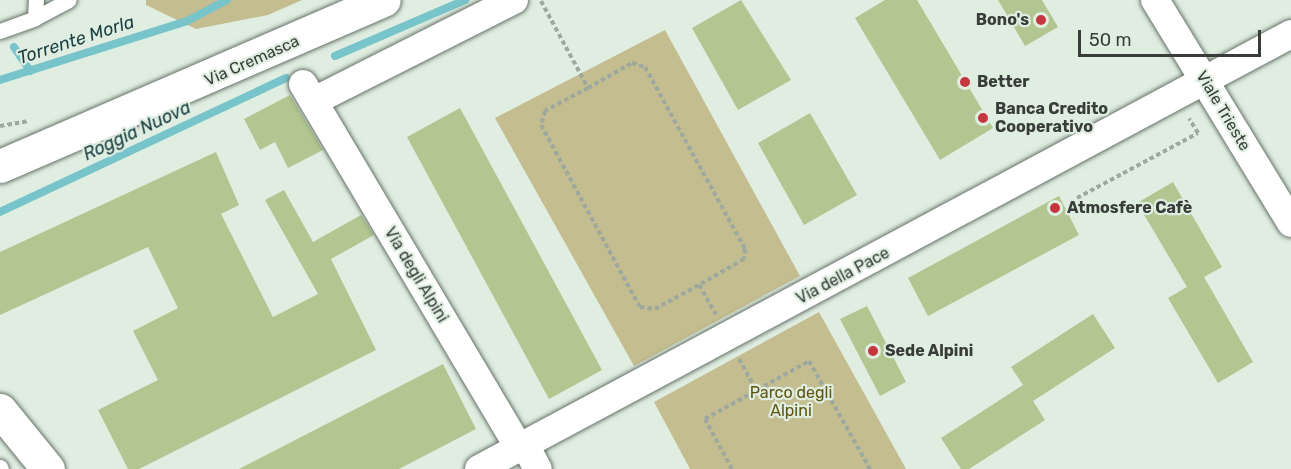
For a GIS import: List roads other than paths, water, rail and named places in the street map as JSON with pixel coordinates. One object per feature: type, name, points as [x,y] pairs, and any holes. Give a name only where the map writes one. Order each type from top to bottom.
[{"type":"main road","name":"Via Cremasca","points":[[0,166],[86,134],[384,0]]},
{"type":"main road","name":"Via Cremasca","points":[[0,149],[86,134]]},
{"type":"main road","points":[[0,410],[48,469]]},
{"type":"street","name":"Via degli Alpini","points":[[514,0],[443,36],[308,93],[527,454]]},
{"type":"street","name":"Viale Trieste","points":[[1155,0],[1291,223]]},
{"type":"street","name":"Via della Pace","points":[[479,469],[527,454],[728,337],[1206,83],[1291,34]]},
{"type":"lane","points":[[34,18],[36,0]]},
{"type":"lane","points":[[3,30],[34,18],[69,0]]},
{"type":"waterway","name":"Torrente Morla","points":[[0,80],[187,21],[227,0]]},
{"type":"waterway","name":"Roggia Nuova","points":[[335,56],[465,0]]},
{"type":"waterway","points":[[14,47],[30,71]]},
{"type":"waterway","name":"Roggia Nuova","points":[[0,212],[286,78]]},
{"type":"place","name":"Bono's","points":[[1041,20]]},
{"type":"place","name":"Better","points":[[965,82]]},
{"type":"place","name":"Banca Credito Cooperativo","points":[[983,118]]},
{"type":"place","name":"Atmosfere Cafè","points":[[1055,208]]},
{"type":"place","name":"Sede Alpini","points":[[873,351]]},
{"type":"park label","name":"Parco degli Alpini","points":[[791,402]]}]
